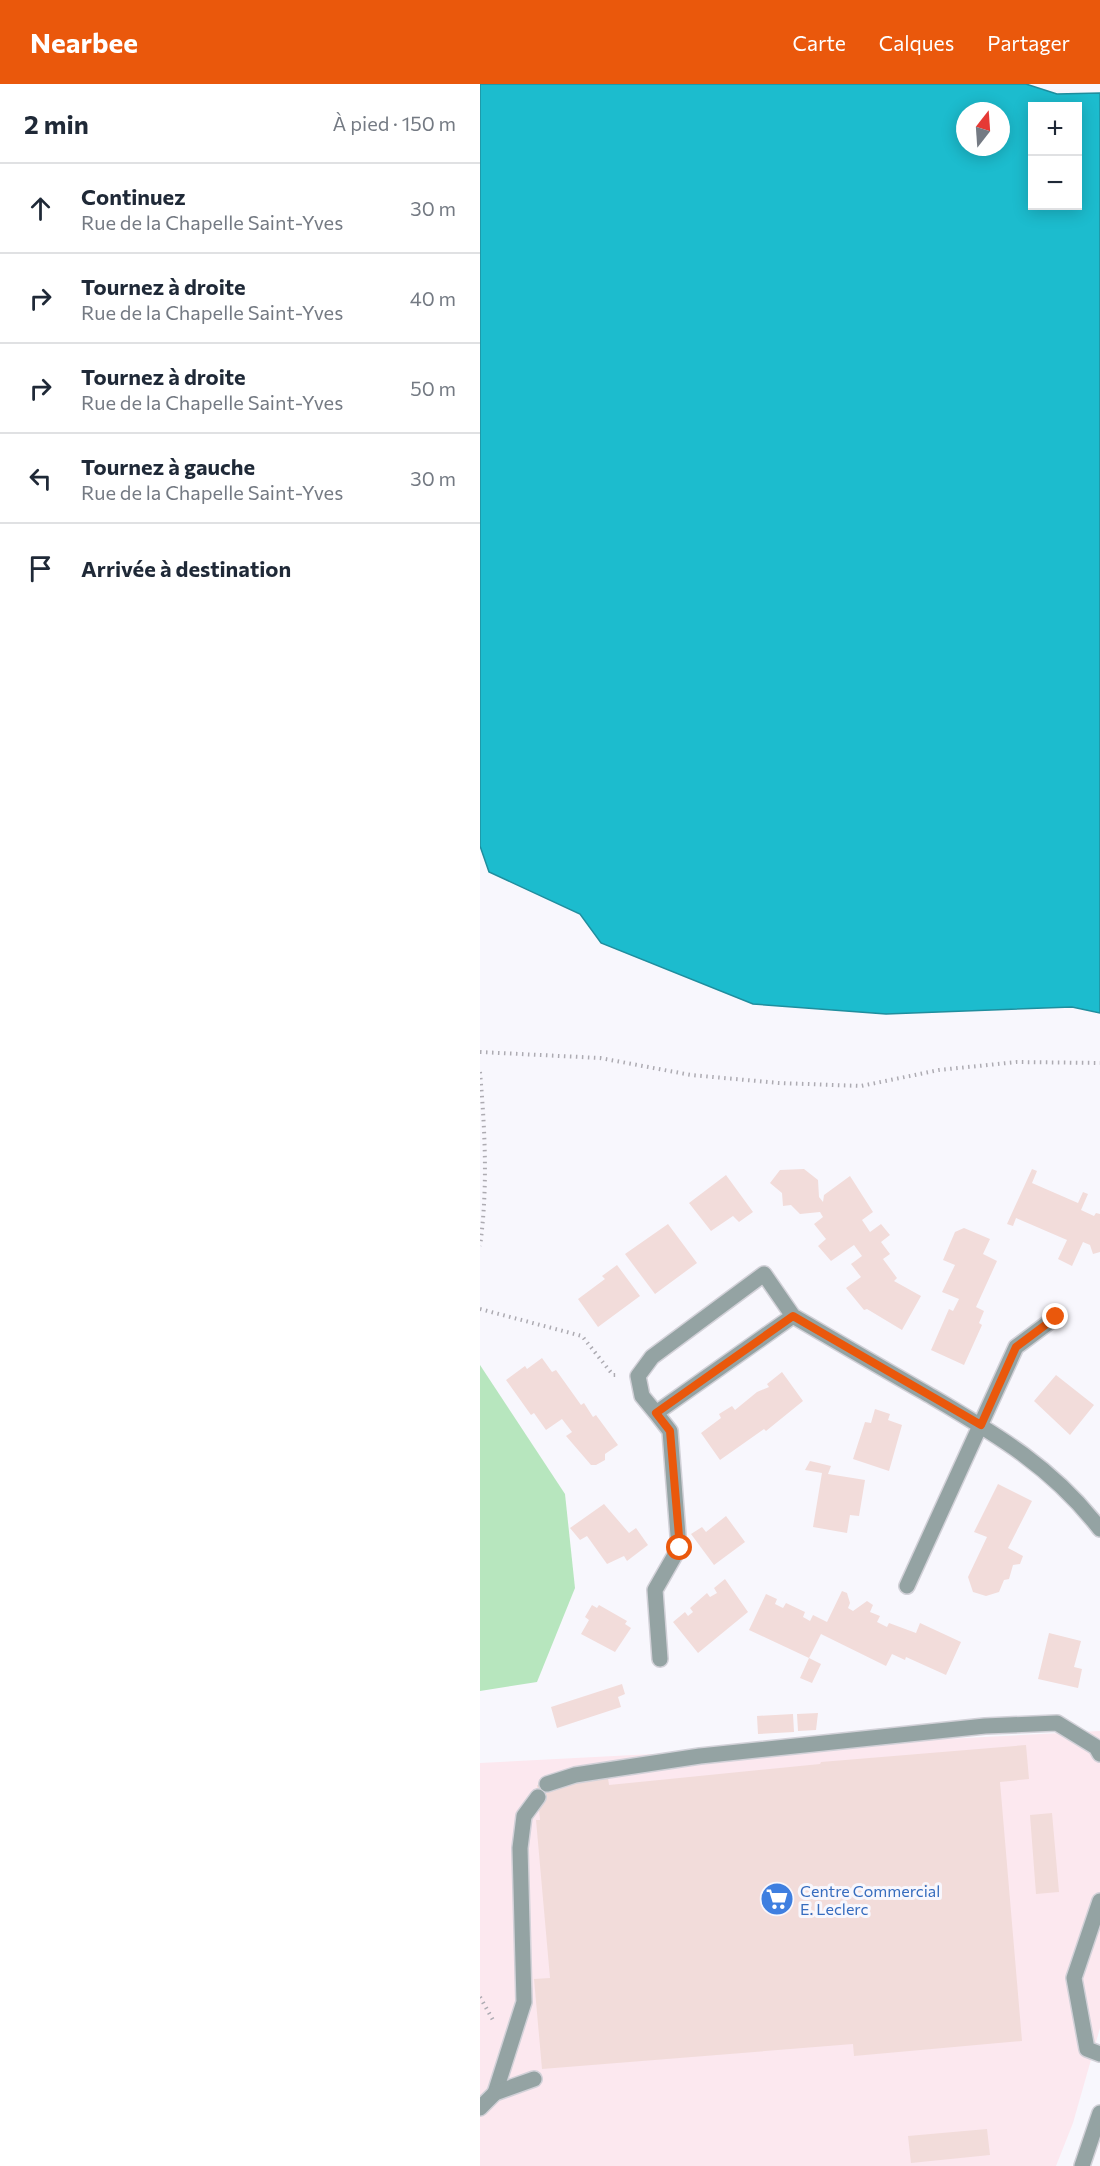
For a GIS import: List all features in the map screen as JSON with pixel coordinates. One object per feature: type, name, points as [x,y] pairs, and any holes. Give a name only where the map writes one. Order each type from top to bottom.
[{"type":"street","points":[[660,1659],[654,1590],[680,1548],[670,1431],[642,1396],[638,1376],[652,1357],[764,1274],[793,1316],[981,1425],[1036,1461],[1083,1507],[1100,1529]]},
{"type":"street","points":[[656,1413],[793,1316]]},
{"type":"street","points":[[907,1586],[1016,1347],[1056,1317]]},
{"type":"street","points":[[495,2093],[524,2002],[520,1848],[524,1816],[543,1790],[575,1775],[700,1756],[986,1726],[1057,1723],[1096,1747],[1100,1754]]},
{"type":"street","points":[[1100,1900],[1074,1978],[1087,2049],[1100,2054]]},
{"type":"street","points":[[480,2108],[495,2093],[534,2079]]},
{"type":"street","points":[[1082,2166],[1100,2113]]},
{"type":"path","points":[[480,1052],[600,1058],[691,1075],[779,1083],[861,1086],[939,1070],[1017,1062],[1100,1063]]},
{"type":"path","points":[[480,1072],[484,1129],[485,1210],[480,1246]]},
{"type":"path","points":[[480,1309],[582,1336],[613,1375],[638,1376]]},
{"type":"shaded area","points":[[1100,1731],[1100,2028],[1073,2123],[1056,2166],[480,2166],[480,1763]]},
{"type":"green space","points":[[480,1365],[565,1494],[575,1588],[537,1682],[480,1691]]},
{"type":"water","points":[[480,84],[1026,84],[1057,94],[1100,93],[1100,1013],[1072,1007],[886,1014],[753,1004],[601,943],[580,914],[489,872],[480,846]]},
{"type":"building","points":[[804,1169],[818,1180],[819,1197],[823,1202],[824,1195],[850,1176],[873,1212],[862,1220],[870,1232],[881,1224],[890,1235],[881,1242],[890,1254],[883,1259],[897,1278],[894,1281],[921,1296],[902,1330],[867,1309],[864,1310],[846,1288],[861,1277],[851,1264],[862,1256],[854,1245],[831,1261],[818,1246],[826,1239],[814,1224],[823,1217],[820,1212],[800,1214],[791,1205],[783,1206],[782,1193],[770,1183],[780,1170]]},
{"type":"building","points":[[1032,1169],[1037,1171],[1032,1183],[1078,1203],[1083,1192],[1088,1194],[1081,1210],[1094,1216],[1096,1213],[1100,1214],[1100,1252],[1093,1254],[1090,1245],[1083,1242],[1072,1266],[1058,1259],[1067,1240],[1016,1218],[1013,1226],[1007,1224]]},
{"type":"building","points":[[726,1175],[753,1212],[739,1222],[733,1216],[711,1231],[689,1203]]},
{"type":"building","points":[[668,1224],[697,1263],[655,1294],[625,1254]]},
{"type":"building","points":[[964,1228],[990,1239],[983,1254],[997,1261],[976,1307],[984,1311],[979,1323],[982,1325],[964,1365],[931,1350],[949,1309],[953,1311],[959,1299],[942,1292],[955,1265],[943,1260],[955,1232]]},
{"type":"building","points":[[617,1265],[640,1296],[598,1327],[578,1299],[605,1279],[602,1276]]},
{"type":"building","points":[[542,1358],[552,1372],[556,1370],[581,1405],[584,1403],[593,1417],[596,1415],[618,1445],[605,1454],[605,1460],[591,1465],[566,1436],[572,1432],[562,1419],[546,1430],[534,1413],[531,1415],[506,1380],[525,1366],[527,1369]]},
{"type":"building","points":[[782,1372],[803,1401],[766,1431],[764,1429],[720,1460],[701,1433],[721,1418],[719,1414],[732,1406],[735,1410],[757,1392],[769,1387],[767,1384]]},
{"type":"building","points":[[1056,1375],[1094,1405],[1070,1435],[1034,1401]]},
{"type":"building","points":[[875,1409],[890,1414],[888,1420],[902,1425],[889,1471],[853,1459],[865,1422],[871,1423]]},
{"type":"building","points":[[810,1461],[831,1466],[828,1474],[865,1480],[859,1516],[850,1515],[847,1533],[813,1527],[822,1473],[805,1470]]},
{"type":"building","points":[[998,1484],[1032,1501],[1008,1548],[1023,1556],[1020,1564],[1013,1565],[1009,1579],[1004,1580],[999,1592],[986,1596],[973,1592],[968,1577],[987,1537],[974,1532]]},
{"type":"building","points":[[604,1504],[629,1533],[636,1528],[648,1545],[627,1561],[624,1556],[607,1564],[587,1536],[580,1540],[570,1528]]},
{"type":"building","points":[[726,1516],[745,1542],[714,1565],[691,1534],[702,1527],[706,1532]]},
{"type":"building","points":[[725,1579],[748,1612],[698,1653],[673,1622],[685,1612],[688,1616],[693,1612],[690,1608],[707,1593],[710,1597],[717,1593],[714,1588]]},
{"type":"building","points":[[842,1591],[847,1593],[850,1603],[848,1608],[853,1611],[867,1601],[873,1605],[870,1612],[880,1616],[877,1622],[887,1627],[889,1623],[916,1633],[920,1623],[961,1642],[946,1675],[906,1657],[905,1660],[892,1654],[886,1666],[821,1634],[809,1658],[749,1630],[766,1594],[777,1599],[775,1604],[783,1608],[786,1603],[805,1612],[803,1617],[810,1621],[813,1615],[827,1622]]},
{"type":"building","points":[[592,1605],[597,1608],[599,1605],[627,1621],[625,1624],[631,1628],[615,1652],[581,1634],[589,1620],[585,1617]]},
{"type":"building","points":[[1049,1633],[1081,1641],[1074,1667],[1082,1669],[1078,1688],[1038,1679]]},
{"type":"building","points":[[809,1658],[821,1664],[812,1683],[800,1678]]},
{"type":"building","points":[[622,1684],[625,1694],[618,1697],[621,1707],[557,1728],[551,1707]]},
{"type":"building","points":[[818,1713],[816,1730],[798,1731],[797,1714]]},
{"type":"building","points":[[793,1714],[794,1732],[758,1734],[757,1716]]},
{"type":"building","name":"Centre Commercial E. Leclerc","points":[[1026,1745],[1029,1779],[1000,1782],[1022,2041],[854,2056],[853,2044],[542,2069],[534,1979],[550,1978],[536,1820],[540,1820],[537,1785],[608,1778],[609,1785],[820,1764],[821,1762]]},
{"type":"building","points":[[1052,1813],[1059,1892],[1036,1894],[1030,1815]]},
{"type":"building","points":[[987,2129],[990,2155],[911,2163],[908,2136]]},
{"type":"place","name":"Centre Commercial E. Leclerc","points":[[777,1899]]},
{"type":"route","points":[[680,1548],[670,1431],[656,1413],[793,1316],[981,1425],[1016,1347],[1056,1317]]}]
